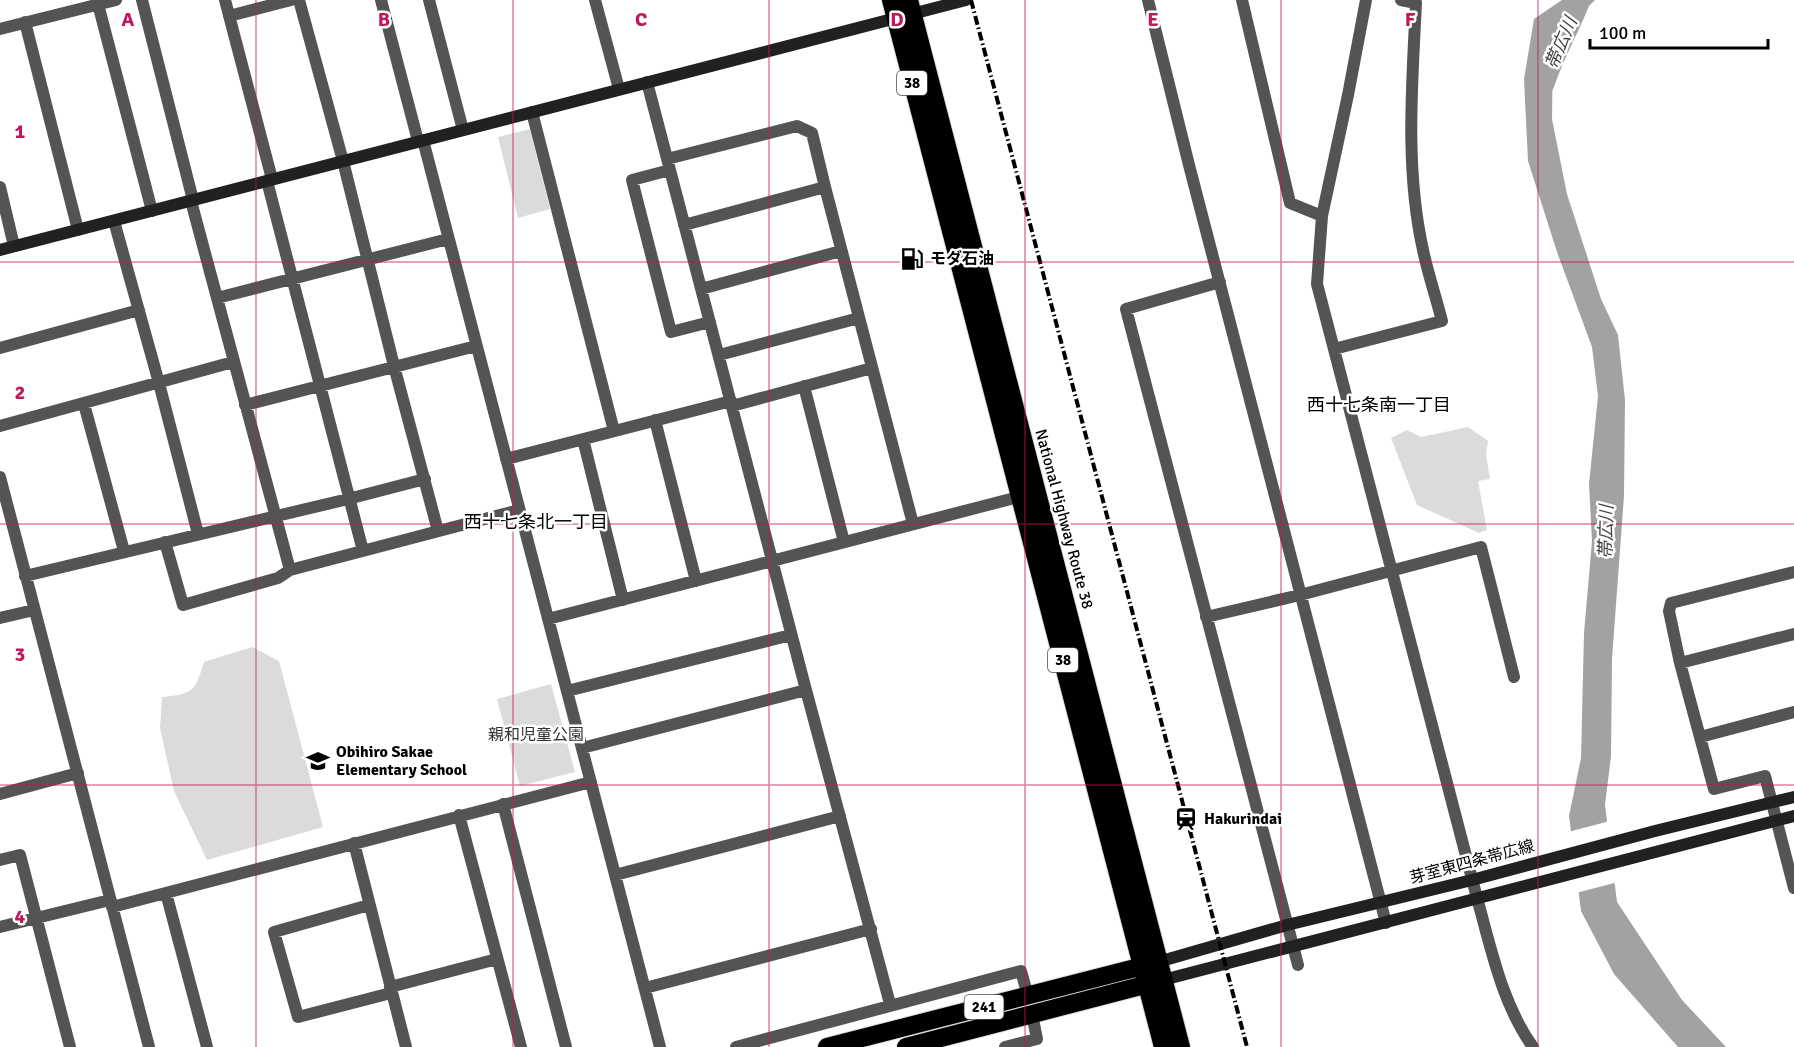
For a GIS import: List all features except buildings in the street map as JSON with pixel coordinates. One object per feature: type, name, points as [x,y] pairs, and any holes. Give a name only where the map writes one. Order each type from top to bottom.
[{"type":"highway","name":"National Highway Route 38","points":[[902,8],[1150,964],[1181,1047]]},
{"type":"highway","name":"241","points":[[827,1047],[1150,964]]},
{"type":"highway","name":"National Highway Route 38","points":[[1155,982],[1163,1047]]},
{"type":"highway","name":"241","points":[[906,1047],[1155,982]]},
{"type":"main road","points":[[0,250],[647,82],[902,8],[966,0]]},
{"type":"main road","name":"芽室東四条帯広線","points":[[1150,964],[1287,925],[1794,797]]},
{"type":"main road","points":[[1155,982],[1794,816]]},
{"type":"street","points":[[0,29],[116,0]]},
{"type":"street","points":[[142,0],[233,363],[290,570]]},
{"type":"street","points":[[225,0],[291,279],[363,551]]},
{"type":"street","points":[[229,16],[291,0]]},
{"type":"street","points":[[299,0],[438,531]]},
{"type":"street","points":[[381,0],[448,238],[660,1047]]},
{"type":"street","points":[[429,0],[463,130]]},
{"type":"street","points":[[595,0],[619,89]]},
{"type":"street","points":[[1148,0],[1386,923]]},
{"type":"street","points":[[1242,0],[1290,203],[1322,216]]},
{"type":"street","points":[[1366,0],[1322,216],[1317,284],[1477,898],[1505,995],[1533,1047]]},
{"type":"street","points":[[1334,349],[1442,321],[1423,249],[1412,161],[1410,114],[1416,3],[1401,0]]},
{"type":"street","points":[[98,4],[152,211]]},
{"type":"street","points":[[25,22],[78,230]]},
{"type":"street","points":[[647,82],[890,1004]]},
{"type":"street","points":[[532,112],[614,431]]},
{"type":"street","points":[[710,322],[671,332],[632,180],[668,165],[797,126],[813,133],[913,524]]},
{"type":"street","points":[[0,187],[14,246]]},
{"type":"street","points":[[684,225],[825,187]]},
{"type":"street","points":[[114,220],[198,534]]},
{"type":"street","points":[[217,298],[448,238]]},
{"type":"street","points":[[701,289],[842,251]]},
{"type":"street","points":[[1220,282],[1126,309],[1298,965]]},
{"type":"street","points":[[0,348],[139,310]]},
{"type":"street","points":[[719,355],[859,318]]},
{"type":"street","points":[[245,405],[476,346]]},
{"type":"street","points":[[0,426],[233,363]]},
{"type":"street","points":[[506,459],[655,420],[872,368]]},
{"type":"street","points":[[804,386],[844,542]]},
{"type":"street","points":[[84,404],[124,551]]},
{"type":"street","points":[[655,420],[696,581]]},
{"type":"street","points":[[583,439],[623,600]]},
{"type":"street","points":[[0,477],[149,1047]]},
{"type":"street","points":[[25,576],[424,479]]},
{"type":"street","points":[[548,619],[1029,494]]},
{"type":"street","points":[[165,542],[183,605],[278,578],[290,570],[519,510]]},
{"type":"street","points":[[1206,617],[1300,595],[1481,547],[1514,677]]},
{"type":"street","points":[[1794,572],[1671,603],[1669,611],[1680,663],[1714,789],[1765,777],[1794,888]]},
{"type":"street","points":[[0,618],[34,610]]},
{"type":"street","points":[[1680,663],[1794,634]]},
{"type":"street","points":[[567,691],[791,635]]},
{"type":"street","points":[[582,748],[806,690]]},
{"type":"street","points":[[1700,737],[1794,712]]},
{"type":"street","points":[[0,793],[78,773]]},
{"type":"street","points":[[0,927],[166,893],[591,782]]},
{"type":"street","points":[[503,804],[566,1047]]},
{"type":"street","points":[[459,815],[520,1047]]},
{"type":"street","points":[[615,875],[840,816]]},
{"type":"street","points":[[354,843],[406,1047]]},
{"type":"street","points":[[0,860],[20,855],[70,1047]]},
{"type":"street","points":[[166,893],[207,1047]]},
{"type":"street","points":[[369,906],[274,932],[298,1017],[497,959]]},
{"type":"street","points":[[645,988],[871,929]]},
{"type":"street","points":[[736,1047],[890,1004],[1021,971],[1028,996]]},
{"type":"street","points":[[1005,1047],[1037,1039],[1032,1014]]},
{"type":"green space","points":[[530,129],[550,209],[518,218],[498,137]]},
{"type":"green space","points":[[1468,427],[1488,441],[1486,455],[1490,479],[1478,481],[1487,530],[1479,533],[1417,505],[1391,438],[1407,430],[1421,437]]},
{"type":"green space","points":[[252,647],[279,661],[323,827],[207,860],[174,791],[160,728],[162,697],[181,694],[192,689],[204,662]]},
{"type":"green space","name":"親和児童公園","points":[[551,684],[575,772],[520,786],[497,699]]},
{"type":"water","points":[[1562,0],[1595,0],[1553,41],[1552,119],[1567,194],[1601,299],[1618,335],[1625,400],[1624,496],[1612,659],[1611,756],[1605,805],[1617,902],[1682,1000],[1726,1047],[1678,1047],[1614,974],[1581,911],[1569,816],[1581,758],[1584,633],[1592,541],[1589,484],[1598,396],[1592,347],[1557,252],[1528,161],[1524,79],[1534,19]]},
{"type":"pier","points":[[1610,821],[1618,882],[1576,893],[1568,832]]},
{"type":"waterway","name":"帯広川","points":[[1544,84],[1580,0]]},
{"type":"railway","points":[[971,0],[1247,1047]]},
{"type":"place","name":"モダ石油","points":[[912,259]]},
{"type":"place","name":"Obihiro Sakae Elementary School","points":[[318,761]]},
{"type":"place","name":"Hakurindai","points":[[1186,819]]},
{"type":"district","name":"西十七条南一丁目","points":[[1379,405]]},
{"type":"district","name":"西十七条北一丁目","points":[[536,522]]}]
